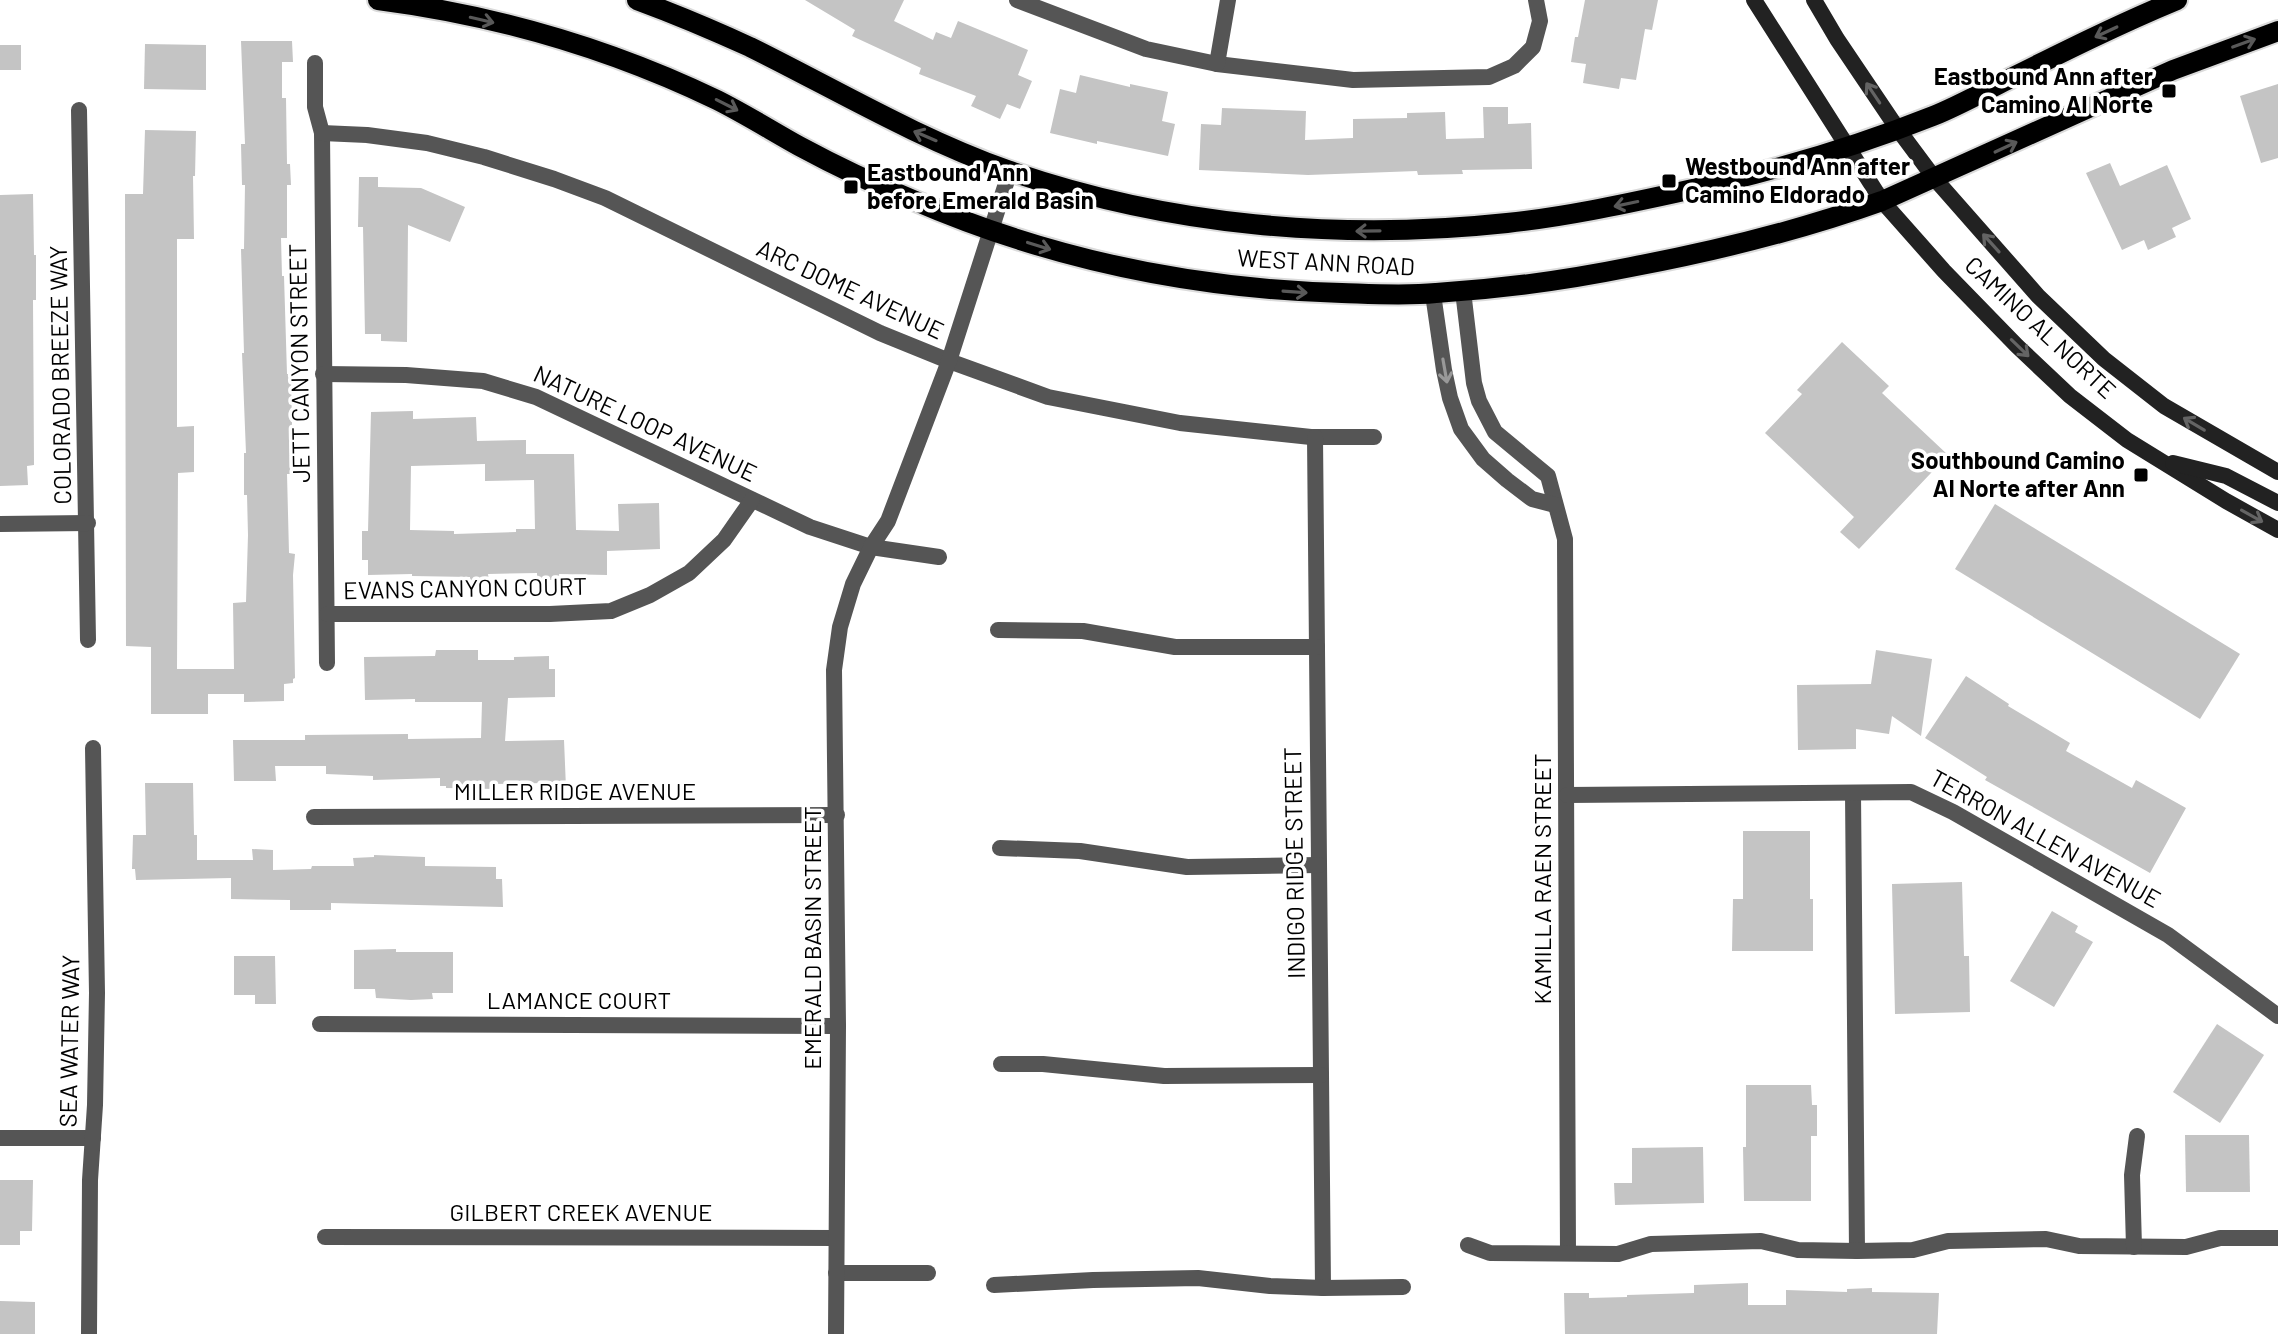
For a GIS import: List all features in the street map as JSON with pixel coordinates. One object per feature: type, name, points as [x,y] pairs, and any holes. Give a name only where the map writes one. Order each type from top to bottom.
[{"type":"main road","name":"WEST ANN ROAD","points":[[378,0],[449,12],[536,33],[640,67],[719,101],[870,182],[947,215],[1035,246],[1119,268],[1203,282],[1299,292],[1433,294],[1560,280],[1679,258],[1765,237],[1882,201],[2173,70],[2278,31]]},
{"type":"main road","name":"WEST ANN ROAD","points":[[637,0],[752,48],[887,119],[1010,171],[1117,201],[1203,218],[1307,229],[1398,230],[1509,223],[1570,215],[1738,179],[1936,115],[2177,0]]},
{"type":"main road","name":"CAMINO AL NORTE","points":[[1754,0],[1882,201],[2017,346],[2070,396],[2127,440],[2278,530]]},
{"type":"main road","name":"CAMINO AL NORTE","points":[[1814,0],[1897,128],[1935,179],[2038,296],[2104,359],[2164,406],[2278,472]]},
{"type":"main road","points":[[2160,460],[2226,476],[2278,503]]},
{"type":"street","points":[[1017,0],[1146,49],[1217,64],[1353,80],[1489,77],[1514,66],[1533,47],[1540,21],[1536,0]]},
{"type":"street","points":[[1217,64],[1228,0]]},
{"type":"street","name":"JETT CANYON STREET","points":[[315,63],[315,107],[322,133],[327,663]]},
{"type":"street","name":"COLORADO BREEZE WAY","points":[[79,110],[88,640]]},
{"type":"street","name":"ARC DOME AVENUE","points":[[322,133],[427,143],[554,179],[605,198],[880,333],[1048,397],[1180,423],[1315,437],[1374,437]]},
{"type":"street","name":"EMERALD BASIN STREET","points":[[836,1334],[838,1026],[834,670],[840,627],[853,584],[888,521],[949,361],[1010,171]]},
{"type":"street","name":"KAMILLA RAEN STREET","points":[[1463,291],[1479,401],[1495,432],[1548,476],[1565,539],[1568,1253]]},
{"type":"street","points":[[1433,294],[1444,370],[1461,429],[1483,459],[1507,480],[1532,499],[1555,505]]},
{"type":"street","name":"NATURE LOOP AVENUE","points":[[323,374],[406,375],[483,381],[536,397],[810,527],[871,547],[939,557]]},
{"type":"street","name":"INDIGO RIDGE STREET","points":[[1315,437],[1323,1288]]},
{"type":"street","name":"EVANS CANYON COURT","points":[[327,614],[611,611],[650,595],[689,573],[724,540],[752,500]]},
{"type":"street","points":[[0,524],[88,523]]},
{"type":"street","points":[[998,630],[1083,631],[1175,647],[1317,647]]},
{"type":"street","name":"SEA WATER WAY","points":[[89,1334],[90,1180],[97,993],[93,748]]},
{"type":"street","name":"TERRON ALLEN AVENUE","points":[[1567,795],[1911,792],[1953,812],[2168,935],[2278,1016]]},
{"type":"street","points":[[1853,793],[1857,1251]]},
{"type":"street","name":"MILLER RIDGE AVENUE","points":[[314,817],[837,815]]},
{"type":"street","points":[[1000,848],[1080,851],[1187,867],[1319,865]]},
{"type":"street","name":"LAMANCE COURT","points":[[320,1024],[838,1026]]},
{"type":"street","points":[[1001,1064],[1043,1064],[1164,1076],[1321,1075]]},
{"type":"street","points":[[2134,1247],[2132,1175],[2137,1136]]},
{"type":"street","points":[[0,1138],[93,1138]]},
{"type":"street","name":"GILBERT CREEK AVENUE","points":[[325,1237],[836,1238]]},
{"type":"street","points":[[1468,1245],[1490,1253],[1618,1254],[1651,1244],[1761,1241],[1798,1250],[1857,1251],[1913,1250],[1948,1241],[2046,1239],[2079,1246],[2186,1247],[2220,1238],[2278,1238]]},
{"type":"street","points":[[836,1273],[928,1273]]},
{"type":"street","points":[[994,1285],[1198,1278],[1270,1286],[1403,1287]]},
{"type":"building","points":[[805,0],[904,0],[894,21],[933,40],[936,32],[951,38],[958,21],[1028,50],[1018,75],[1032,81],[1020,109],[1007,104],[1000,119],[971,106],[976,96],[919,74],[921,68],[852,36],[855,30]]},
{"type":"building","points":[[1585,0],[1658,0],[1652,30],[1645,29],[1636,80],[1621,78],[1619,89],[1583,83],[1586,64],[1571,62]]},
{"type":"building","points":[[241,41],[292,41],[293,62],[282,62],[282,98],[286,98],[287,164],[290,164],[291,185],[287,185],[287,238],[281,238],[287,374],[291,374],[293,474],[287,474],[289,553],[295,554],[295,678],[293,683],[284,684],[284,701],[244,702],[244,694],[208,694],[208,714],[151,714],[151,647],[126,646],[125,194],[143,194],[145,130],[196,131],[194,239],[177,239],[177,427],[194,426],[194,472],[178,473],[177,669],[234,669],[233,603],[246,602],[248,535],[247,495],[244,495],[246,453],[241,249],[244,249],[245,185],[242,185],[241,144],[245,144]]},
{"type":"building","points":[[145,44],[206,45],[206,90],[144,89]]},
{"type":"building","points":[[0,45],[21,45],[21,70],[0,70]]},
{"type":"building","points":[[1080,75],[1168,92],[1162,121],[1175,124],[1168,156],[1050,133],[1060,89],[1076,93]]},
{"type":"building","points":[[2278,84],[2278,158],[2261,163],[2240,96]]},
{"type":"building","points":[[1483,107],[1508,107],[1508,124],[1531,123],[1532,169],[1462,170],[1463,174],[1418,175],[1417,171],[1308,175],[1199,170],[1201,124],[1221,125],[1222,108],[1306,111],[1305,140],[1353,138],[1353,119],[1407,118],[1407,113],[1445,112],[1446,139],[1484,138]]},
{"type":"building","points":[[2110,163],[2120,186],[2167,165],[2191,219],[2172,228],[2176,237],[2148,250],[2144,240],[2122,250],[2086,173]]},
{"type":"building","points":[[359,177],[378,177],[378,187],[421,188],[465,207],[450,242],[408,225],[407,342],[381,341],[381,334],[365,334],[363,227],[358,227]]},
{"type":"building","points":[[33,194],[36,255],[36,300],[33,300],[34,465],[27,466],[28,485],[0,486],[0,195]]},
{"type":"building","points":[[1842,342],[1889,386],[1882,393],[1948,455],[1859,549],[1840,532],[1854,517],[1765,433],[1802,394],[1797,390]]},
{"type":"building","points":[[413,411],[413,419],[476,417],[477,441],[526,440],[526,454],[574,454],[576,530],[619,531],[618,504],[659,503],[660,549],[607,551],[607,575],[559,574],[560,580],[537,580],[537,573],[488,574],[489,581],[412,574],[368,575],[368,560],[362,560],[362,531],[368,531],[371,412]],"holes":[[[485,464],[485,481],[534,480],[535,529],[454,534],[454,531],[410,530],[411,466]]]},
{"type":"building","points":[[1995,504],[2240,654],[2200,719],[1955,569]]},
{"type":"building","points":[[436,650],[478,650],[478,660],[549,656],[549,669],[555,669],[555,697],[508,698],[505,741],[564,740],[566,788],[544,788],[544,783],[494,784],[495,789],[446,788],[440,786],[440,778],[373,780],[373,776],[326,774],[326,766],[275,766],[276,781],[234,781],[233,740],[305,740],[305,735],[408,734],[408,739],[481,738],[482,702],[365,700],[364,657],[435,656]]},
{"type":"building","points":[[1876,650],[1932,659],[1921,736],[1892,716],[1889,734],[1856,729],[1856,749],[1798,750],[1797,685],[1871,684]]},
{"type":"building","points":[[1966,676],[2008,706],[2070,743],[2066,751],[2132,788],[2136,780],[2186,808],[2150,873],[1985,780],[1987,777],[1925,738]]},
{"type":"building","points":[[145,783],[193,783],[197,860],[253,860],[252,849],[273,850],[273,870],[354,866],[353,858],[374,855],[425,857],[425,866],[496,867],[496,879],[502,879],[503,907],[331,903],[331,910],[290,910],[290,900],[231,899],[231,878],[136,880],[135,869],[132,869],[133,835],[146,835]]},
{"type":"building","points":[[1743,831],[1810,831],[1813,951],[1732,951],[1733,899],[1743,899]]},
{"type":"building","points":[[1962,882],[1964,956],[1969,956],[1970,1012],[1895,1014],[1892,884]]},
{"type":"building","points":[[2052,911],[2078,926],[2075,932],[2093,942],[2054,1007],[2010,981]]},
{"type":"building","points":[[396,949],[396,952],[453,952],[453,993],[432,993],[433,999],[411,1000],[376,998],[375,989],[354,989],[354,950]]},
{"type":"building","points":[[234,956],[275,956],[276,1004],[255,1004],[255,995],[234,995]]},
{"type":"building","points":[[2217,1024],[2264,1055],[2220,1123],[2173,1092]]},
{"type":"building","points":[[1746,1085],[1811,1085],[1812,1105],[1817,1105],[1817,1136],[1811,1136],[1811,1201],[1744,1201]]},
{"type":"building","points":[[2185,1135],[2249,1135],[2250,1192],[2186,1192]]},
{"type":"building","points":[[1703,1147],[1704,1203],[1615,1205],[1614,1183],[1632,1183],[1632,1148]]},
{"type":"building","points":[[0,1180],[33,1180],[32,1231],[20,1231],[20,1245],[0,1245]]},
{"type":"building","points":[[1748,1283],[1748,1305],[1786,1305],[1786,1290],[1847,1292],[1847,1289],[1872,1288],[1872,1292],[1939,1293],[1937,1334],[1565,1334],[1564,1293],[1589,1293],[1589,1298],[1627,1297],[1694,1293],[1694,1285]]},
{"type":"building","points":[[0,1301],[35,1302],[35,1334],[0,1334]]},
{"type":"place","name":"Eastbound Ann after Camino Al Norte","points":[[2169,91]]},
{"type":"place","name":"Westbound Ann after Camino Eldorado","points":[[1669,181]]},
{"type":"place","name":"Eastbound Ann before Emerald Basin","points":[[851,187]]},
{"type":"place","name":"Southbound Camino Al Norte after Ann","points":[[2141,475]]}]
